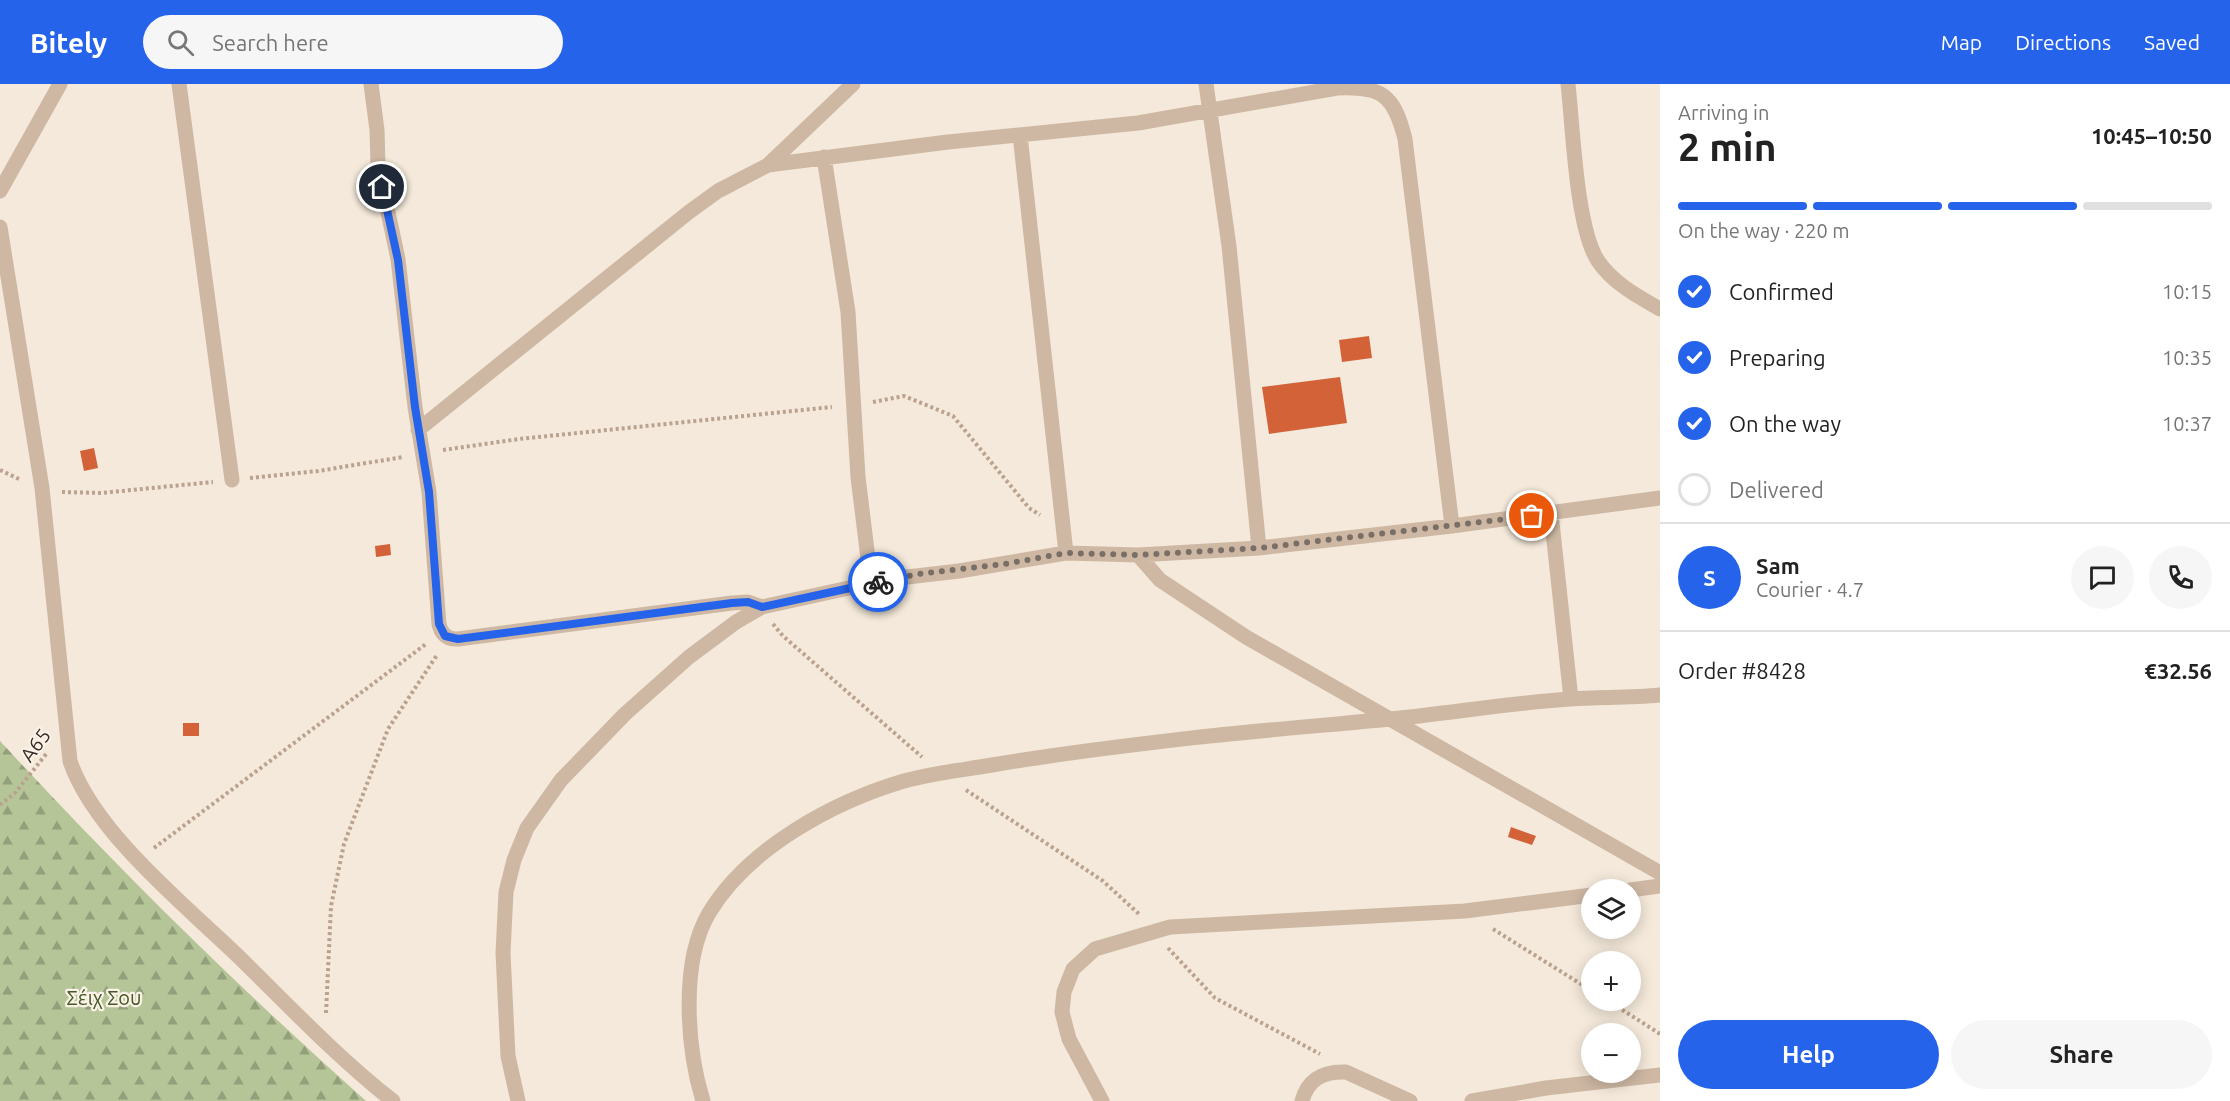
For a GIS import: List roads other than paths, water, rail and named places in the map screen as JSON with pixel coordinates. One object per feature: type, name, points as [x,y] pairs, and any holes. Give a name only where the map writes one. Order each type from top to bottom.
[{"type":"street","points":[[0,191],[60,84]]},
{"type":"street","points":[[179,84],[232,480]]},
{"type":"street","points":[[371,84],[377,130],[378,165],[398,260],[418,430],[430,501],[439,624],[445,636],[629,618],[732,603],[748,602],[762,607]]},
{"type":"street","points":[[418,430],[689,212],[718,191],[768,165],[853,84]]},
{"type":"street","points":[[1206,84],[1228,246],[1259,548]]},
{"type":"street","points":[[1568,84],[1581,210],[1591,249],[1606,271],[1616,280],[1660,309]]},
{"type":"street","points":[[768,165],[824,156],[1138,123],[1337,88],[1372,88],[1389,102],[1400,117],[1452,526]]},
{"type":"street","points":[[1020,135],[1066,553]]},
{"type":"street","points":[[824,156],[848,312],[863,530],[871,583]]},
{"type":"street","points":[[0,227],[42,488],[70,761],[76,780],[98,813],[139,860],[367,1081],[393,1101]]},
{"type":"street","points":[[518,1101],[508,1056],[503,953],[506,892],[514,860],[527,828],[561,780],[625,714],[688,657],[736,622],[762,607],[871,583],[1066,553],[1138,555],[1259,548],[1452,526],[1660,498]]},
{"type":"street","points":[[1551,513],[1570,699]]},
{"type":"street","points":[[1138,555],[1160,580],[1192,602],[1660,873]]},
{"type":"street","points":[[704,1101],[693,1049],[690,1010],[699,936],[709,914],[748,866],[793,831],[869,793],[941,773],[1065,753],[1570,699],[1660,695]]},
{"type":"street","points":[[1641,889],[1660,886]]},
{"type":"street","points":[[1102,1101],[1069,1040],[1062,1012],[1064,992],[1073,969],[1091,951],[1153,931],[1206,923],[1465,911],[1581,896]]},
{"type":"street","points":[[1302,1101],[1308,1085],[1314,1079],[1337,1071],[1346,1072],[1410,1101]]},
{"type":"street","points":[[1472,1101],[1546,1088],[1660,1075]]},
{"type":"park label","name":"Σέιχ Σου","points":[[104,997]]}]
